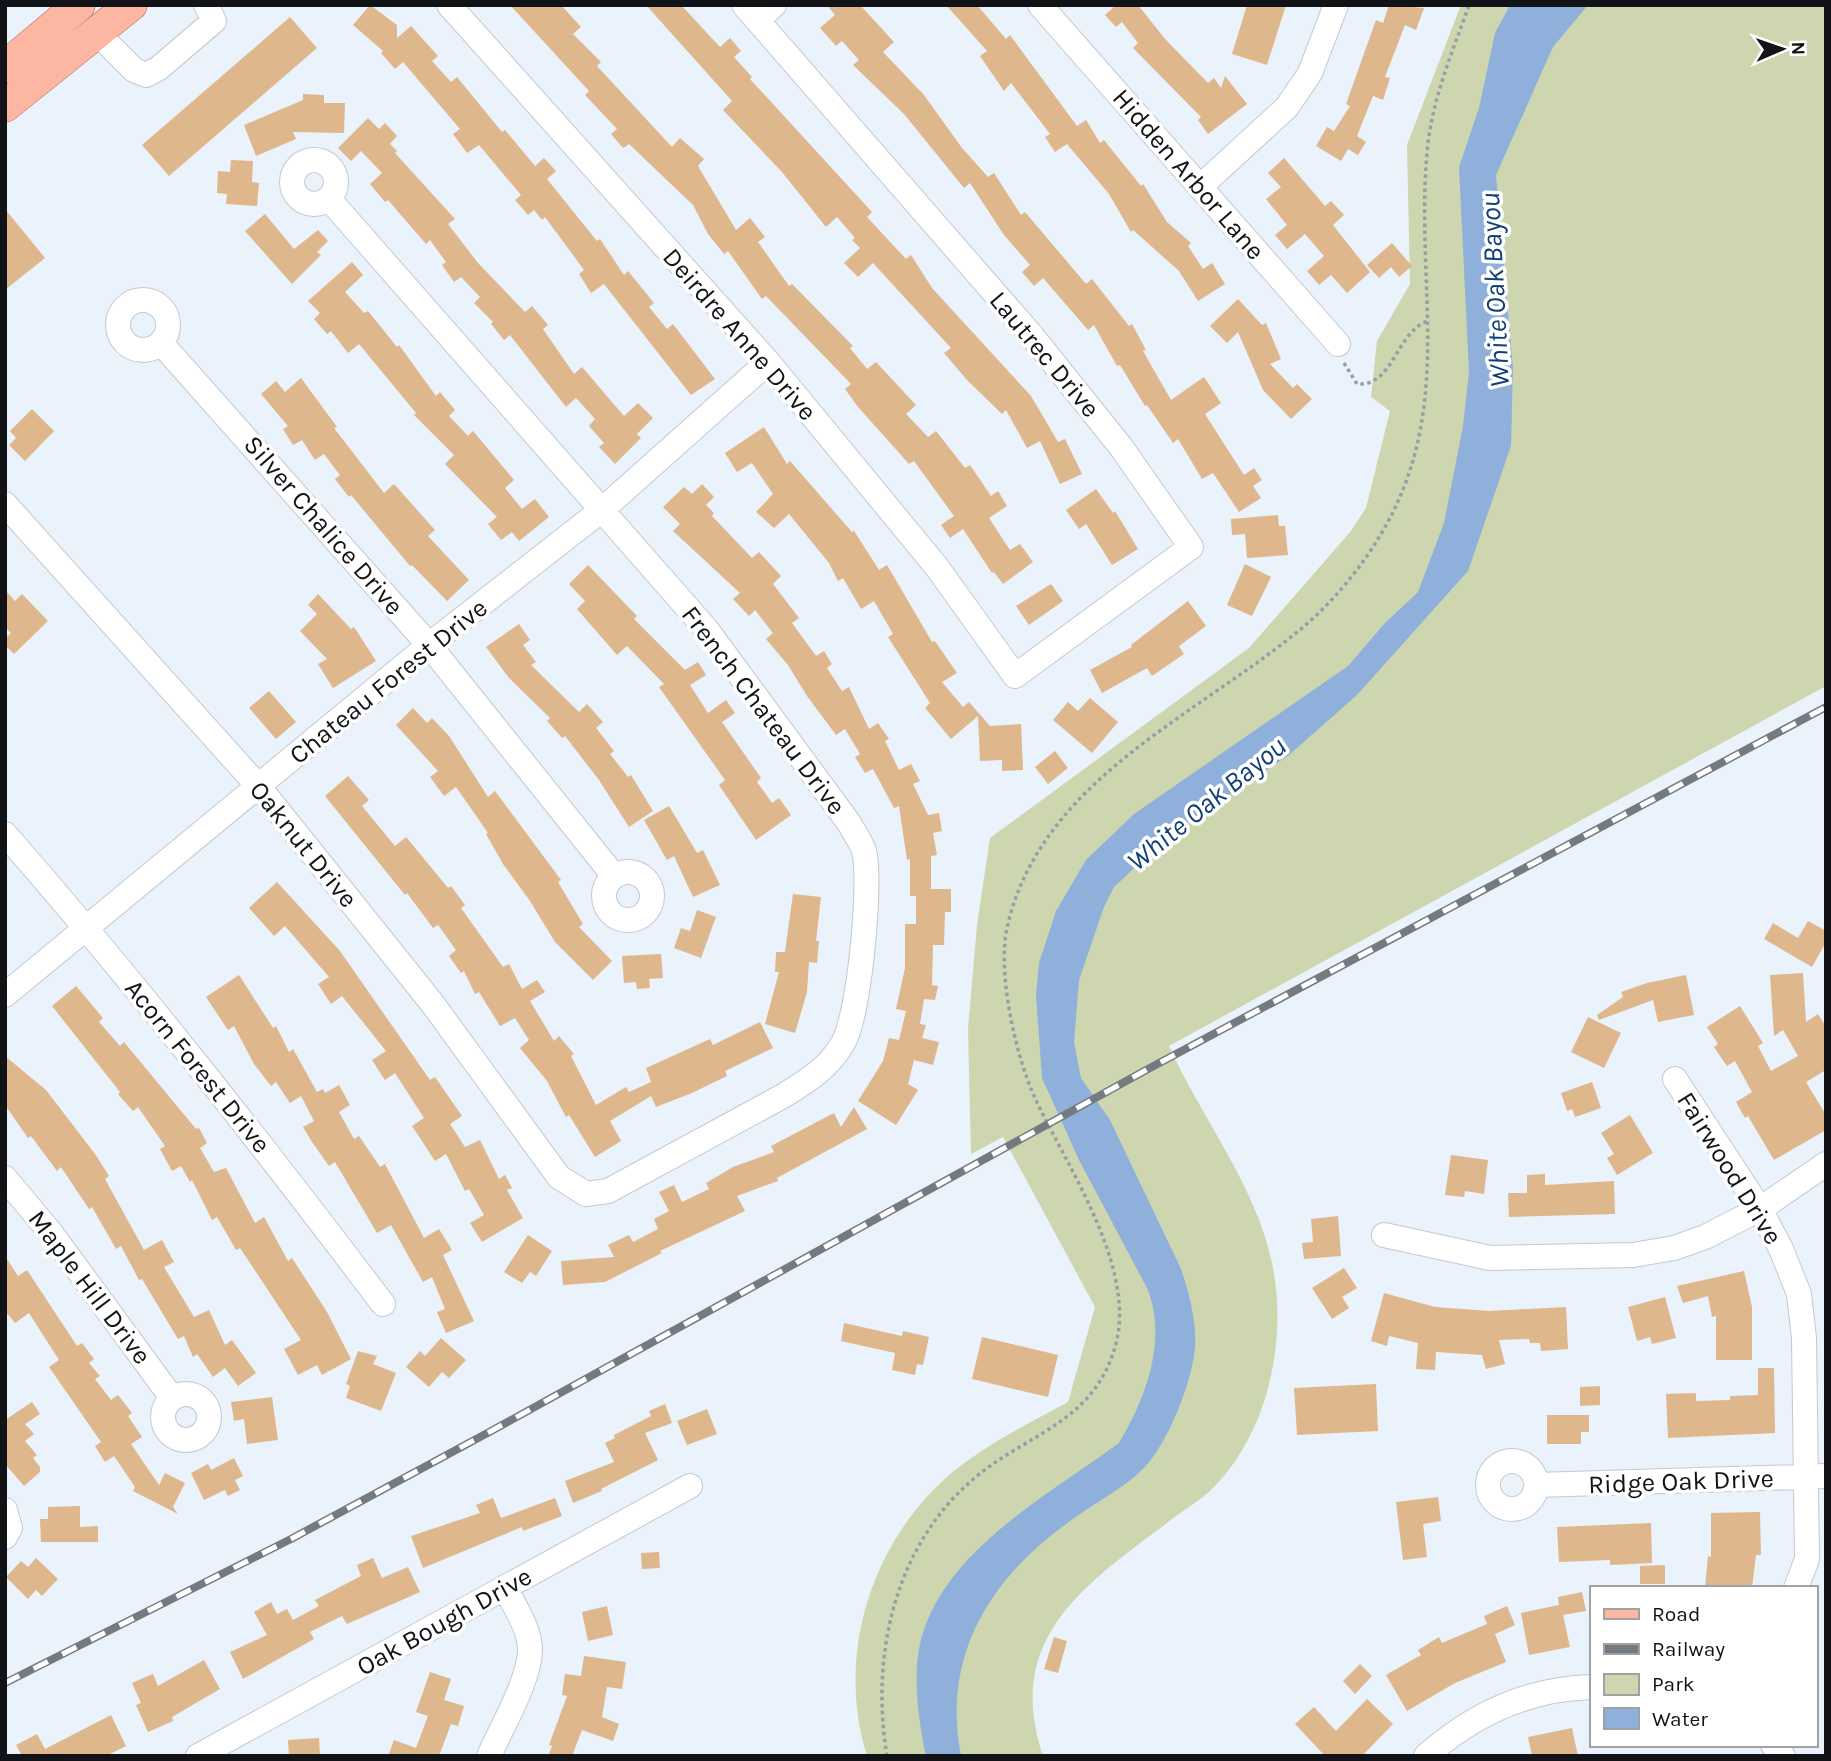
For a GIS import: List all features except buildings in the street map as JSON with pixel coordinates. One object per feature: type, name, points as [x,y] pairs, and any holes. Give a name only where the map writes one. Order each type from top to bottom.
[{"type":"main road","points":[[5,67],[79,5]]},
{"type":"main road","points":[[5,106],[131,5]]},
{"type":"main road","points":[[31,46],[47,72]]},
{"type":"street","points":[[97,33],[134,70],[146,75],[159,68],[214,21],[206,5]]},
{"type":"street","name":"Deirdre Anne Drive","points":[[449,5],[768,362],[936,566],[1015,676]]},
{"type":"street","name":"Hidden Arbor Lane","points":[[1040,5],[1338,344]]},
{"type":"street","points":[[1200,186],[1287,107],[1310,73],[1336,5]]},
{"type":"street","name":"Lautrec Drive","points":[[759,10],[1032,336],[1121,447],[1191,547],[1015,676]]},
{"type":"street","name":"French Chateau Drive","points":[[329,199],[603,509],[735,664],[849,823],[864,849],[867,873],[852,1025],[834,1058],[811,1079],[783,1096],[608,1191],[586,1194]]},
{"type":"street","name":"Silver Chalice Drive","points":[[161,342],[429,645],[614,876]]},
{"type":"street","name":"Chateau Forest Drive","points":[[5,995],[429,645],[603,509],[768,362]]},
{"type":"street","name":"Oaknut Drive","points":[[5,505],[259,787],[432,1003],[559,1177],[586,1194]]},
{"type":"street","name":"Acorn Forest Drive","points":[[5,834],[86,927],[237,1112],[383,1304]]},
{"type":"street","name":"Fairwood Drive","points":[[1675,1079],[1760,1209],[1782,1249],[1799,1294],[1817,1477],[1807,1559],[1797,1586]]},
{"type":"street","points":[[1384,1235],[1490,1258],[1633,1255],[1674,1248],[1705,1237],[1760,1209],[1826,1164]]},
{"type":"street","name":"Maple Hill Drive","points":[[5,1178],[51,1233],[172,1398]]},
{"type":"street","name":"Ridge Oak Drive","points":[[1536,1485],[1817,1477]]},
{"type":"street","name":"Oak Bough Drive","points":[[198,1756],[235,1747],[505,1587],[690,1486]]},
{"type":"street","points":[[5,1510],[10,1528],[5,1537]]},
{"type":"street","points":[[489,1756],[526,1668],[530,1648],[526,1631],[505,1587]]},
{"type":"street","points":[[1426,1756],[1447,1737],[1486,1713],[1530,1695],[1590,1687]]},
{"type":"path","points":[[887,1756],[880,1682],[887,1631],[904,1577],[922,1542],[940,1515],[977,1476],[1054,1427],[1090,1397],[1102,1382],[1118,1335],[1117,1286],[1083,1188],[1033,1094],[1007,998],[1003,949],[1015,903],[1040,850],[1081,799],[1131,751],[1303,627],[1362,563],[1400,500],[1414,460],[1428,382],[1430,320],[1425,195],[1427,149],[1437,93],[1469,5]]},
{"type":"path","points":[[1338,344],[1352,380],[1361,385],[1370,383],[1393,362],[1407,333],[1419,323],[1430,320]]},
{"type":"green space","points":[[1461,5],[1826,5],[1826,686],[1169,1046],[1246,1189],[1269,1249],[1275,1281],[1277,1337],[1273,1365],[1257,1421],[1229,1470],[1210,1491],[1114,1564],[1086,1588],[1062,1615],[1045,1644],[1035,1676],[1033,1713],[1043,1756],[867,1756],[858,1717],[856,1678],[859,1639],[868,1601],[882,1564],[901,1530],[925,1499],[954,1471],[995,1442],[1068,1402],[1095,1307],[1003,1137],[971,1154],[968,1029],[977,925],[990,838],[1249,648],[1351,531],[1366,508],[1390,411],[1371,397],[1377,341],[1410,284],[1407,145]]},
{"type":"water","name":"White Oak Bayou","points":[[1510,5],[1588,5],[1553,47],[1496,175],[1513,369],[1511,446],[1468,571],[1357,695],[1289,755],[1174,831],[1114,887],[1104,907],[1079,980],[1074,1042],[1081,1078],[1110,1120],[1181,1269],[1194,1318],[1193,1362],[1184,1395],[1170,1428],[1144,1468],[1052,1534],[1001,1586],[982,1615],[968,1647],[959,1681],[957,1717],[961,1756],[926,1756],[919,1717],[917,1661],[930,1615],[948,1584],[971,1556],[999,1530],[1119,1443],[1138,1407],[1151,1368],[1155,1327],[1147,1288],[1079,1160],[1042,1078],[1036,996],[1039,963],[1056,911],[1086,860],[1134,814],[1348,666],[1385,623],[1418,592],[1444,523],[1463,426],[1469,372],[1459,167],[1479,108],[1495,33]]},
{"type":"railway","points":[[5,1683],[291,1539],[1148,1069],[1826,707]]}]
